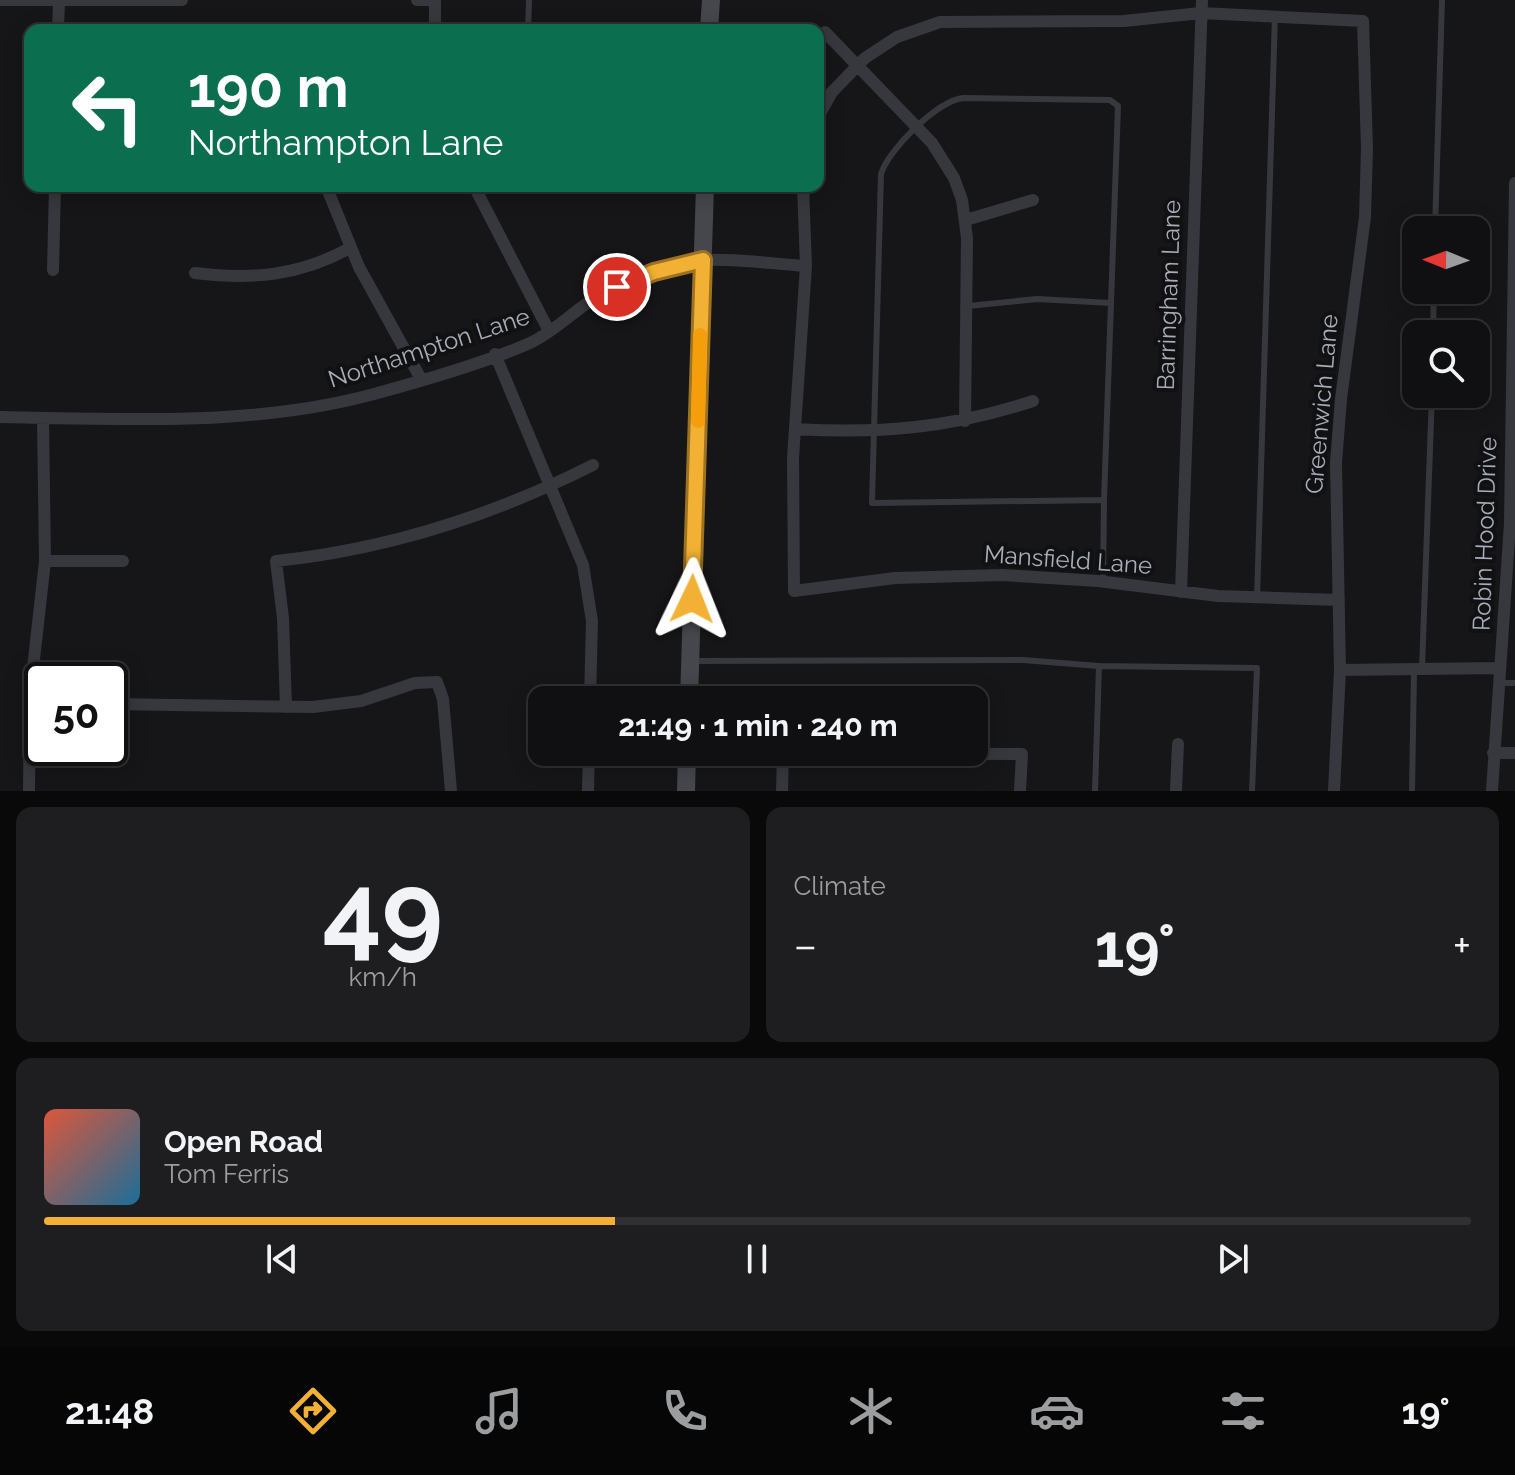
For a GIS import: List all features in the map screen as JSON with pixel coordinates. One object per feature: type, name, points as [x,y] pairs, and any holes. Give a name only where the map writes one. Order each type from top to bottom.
[{"type":"main road","points":[[709,24],[711,0]]},
{"type":"main road","points":[[689,686],[705,192]]},
{"type":"main road","points":[[686,791],[687,766]]},
{"type":"street","points":[[0,0],[182,0]]},
{"type":"street","points":[[417,0],[435,0],[435,24]]},
{"type":"street","points":[[58,24],[59,1]]},
{"type":"street","points":[[824,106],[832,92],[857,65],[897,37],[940,22],[1124,21],[1201,6],[1275,15]]},
{"type":"street","name":"Barringham Lane","points":[[1181,592],[1201,6]]},
{"type":"street","name":"Greenwich Lane","points":[[1275,15],[1363,21],[1367,148],[1365,217],[1337,450],[1340,670],[1334,791]]},
{"type":"street","points":[[825,32],[917,128],[945,160],[954,178],[966,220],[965,421]]},
{"type":"street","name":"Robin Hood Drive","points":[[1492,791],[1500,668],[1510,592],[1515,183]]},
{"type":"street","points":[[53,270],[55,192]]},
{"type":"street","points":[[328,192],[350,248],[421,379]]},
{"type":"street","points":[[477,192],[549,331]]},
{"type":"street","points":[[803,192],[806,266],[795,429],[873,432],[965,421],[1033,401]]},
{"type":"street","points":[[966,220],[1033,200]]},
{"type":"street","points":[[195,273],[231,277],[273,276],[311,267],[350,248]]},
{"type":"street","name":"Northampton Lane","points":[[0,417],[186,419],[261,415],[339,403],[530,342],[599,295],[634,278],[703,260],[806,266]]},
{"type":"street","points":[[495,354],[574,539],[589,593],[590,686]]},
{"type":"street","points":[[38,662],[45,561],[43,418]]},
{"type":"street","name":"Mansfield Lane","points":[[795,429],[794,591],[895,578],[1002,575],[1103,582],[1257,599],[1339,600]]},
{"type":"street","points":[[286,707],[283,618],[276,561],[352,550],[422,534],[550,487],[593,465]]},
{"type":"street","points":[[45,561],[123,561]]},
{"type":"street","points":[[1340,670],[1500,668]]},
{"type":"street","points":[[128,704],[286,707],[350,703],[415,683],[437,682],[443,699],[451,791]]},
{"type":"street","points":[[1176,791],[1178,744]]},
{"type":"street","points":[[1493,753],[1515,753]]},
{"type":"street","points":[[988,754],[1022,754],[1020,791]]},
{"type":"street","points":[[29,791],[31,766]]},
{"type":"street","points":[[588,791],[589,766]]},
{"type":"street","points":[[782,791],[783,766]]},
{"type":"lane","points":[[528,24],[529,0]]},
{"type":"lane","points":[[1435,216],[1442,0]]},
{"type":"lane","points":[[1257,599],[1275,15]]},
{"type":"lane","points":[[1103,582],[1116,101],[949,100],[886,160],[881,174],[872,503],[1104,500]]},
{"type":"lane","points":[[964,306],[1037,299],[1111,303]]},
{"type":"lane","points":[[1412,791],[1431,408]]},
{"type":"lane","points":[[690,661],[1023,660],[1099,666],[1257,668],[1252,791]]},
{"type":"lane","points":[[1095,791],[1099,666]]},
{"type":"lane","points":[[1500,683],[1515,683]]},
{"type":"slow traffic","points":[[698,421],[700,335]]},
{"type":"route","points":[[617,287],[634,278],[703,260],[692,599]]}]
